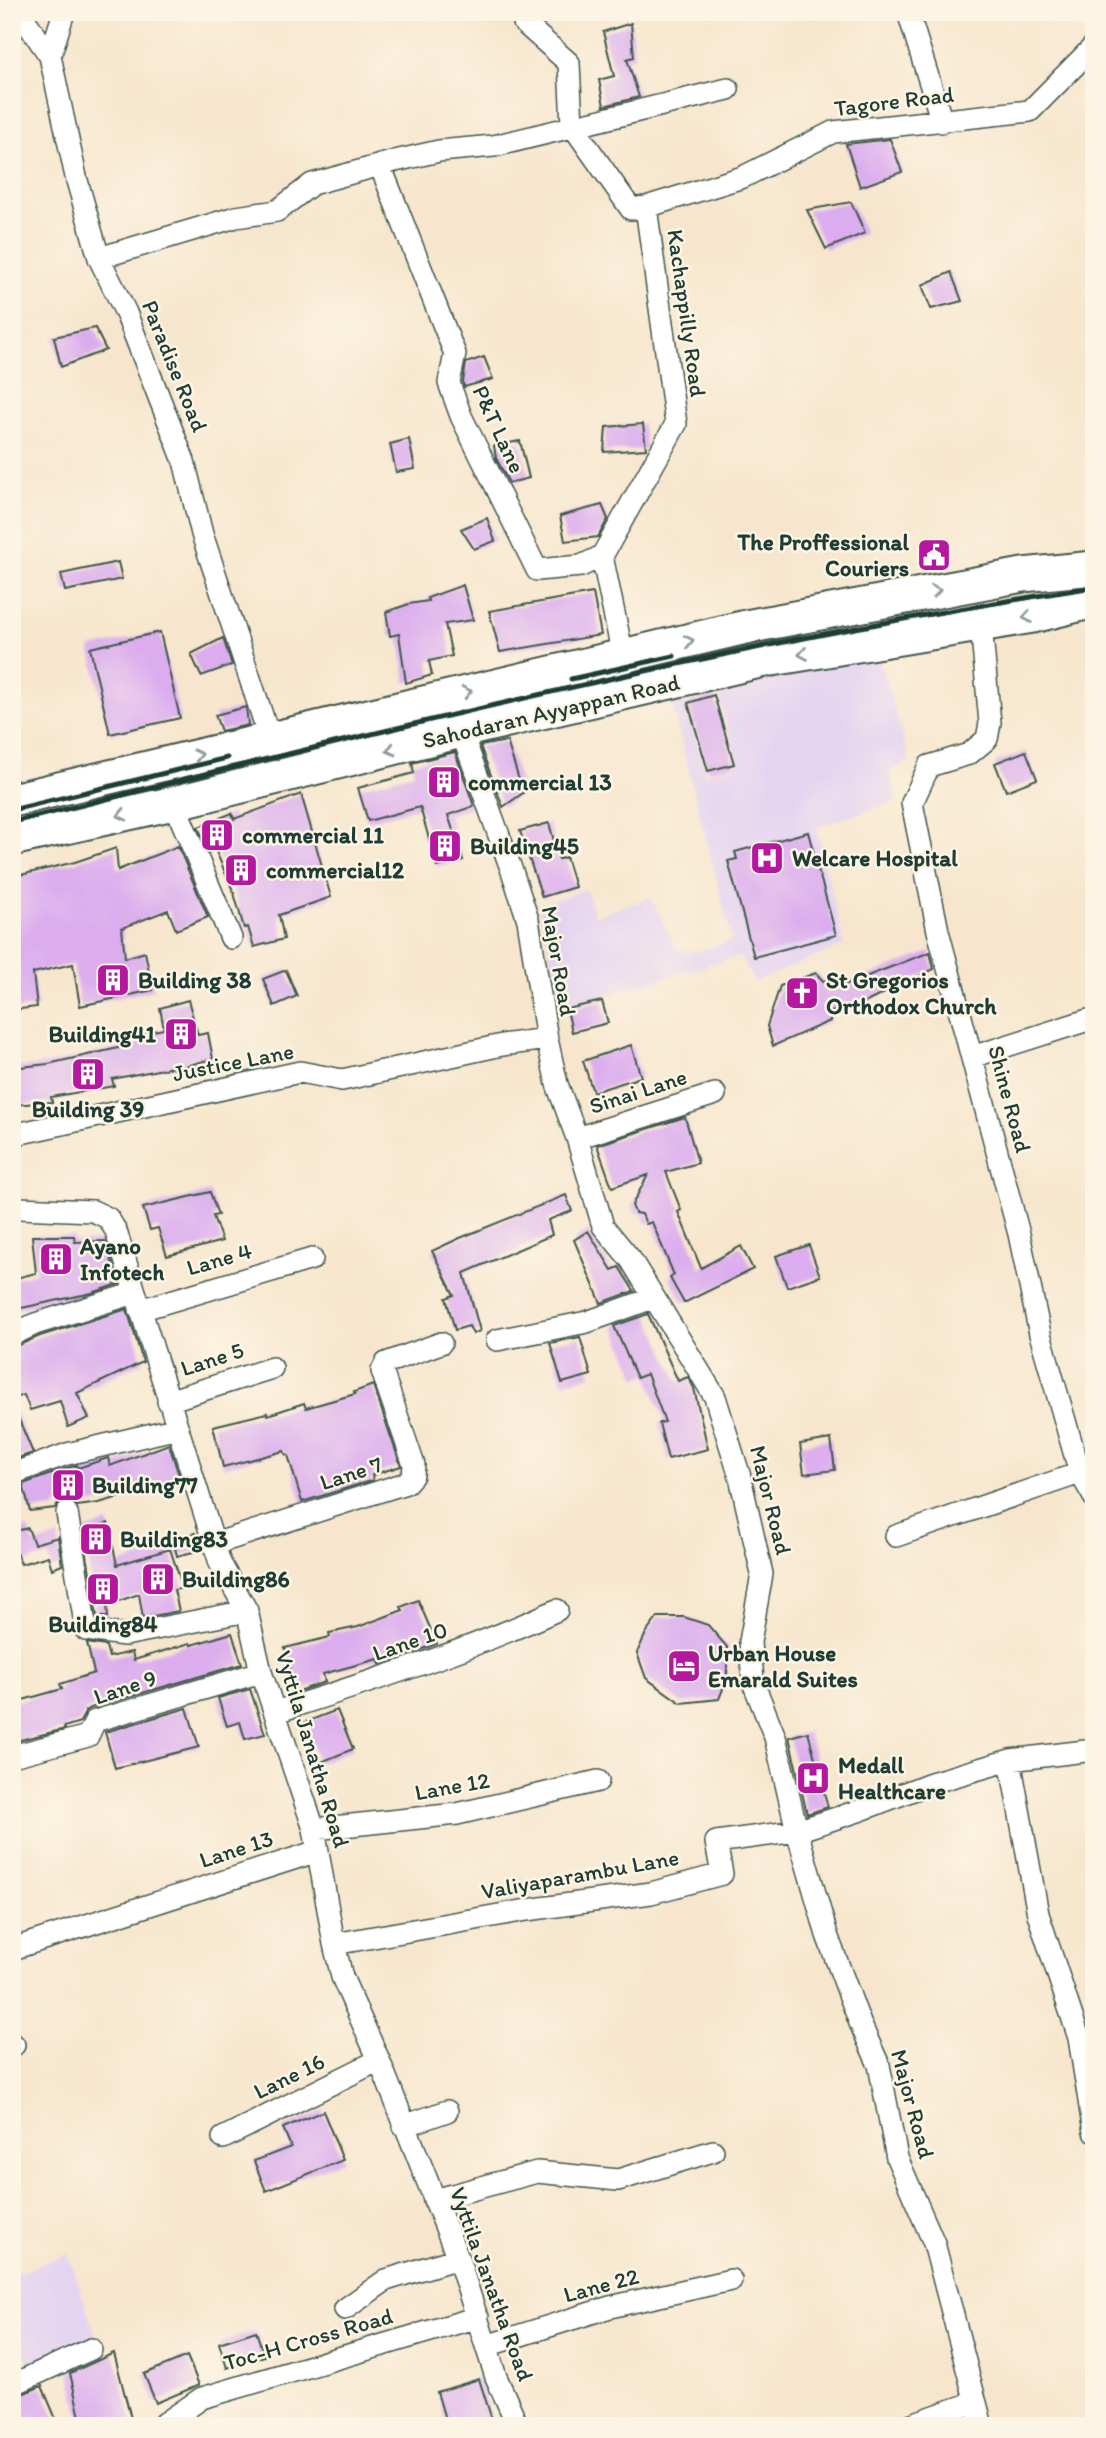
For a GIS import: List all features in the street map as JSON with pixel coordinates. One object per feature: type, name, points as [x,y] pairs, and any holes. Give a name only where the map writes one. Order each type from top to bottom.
[{"type":"main road","name":"Sahodaran Ayyappan Road","points":[[12,800],[746,627],[1023,575],[1094,568]]},
{"type":"main road","points":[[879,601],[886,639]]},
{"type":"main road","name":"Sahodaran Ayyappan Road","points":[[12,839],[174,803],[760,661],[1033,617],[1094,601]]},
{"type":"street","name":"Paradise Road","points":[[64,12],[50,56],[76,177],[99,258],[126,313],[184,461],[202,534],[270,739]]},
{"type":"street","points":[[522,12],[524,23],[569,63],[572,125]]},
{"type":"street","points":[[908,12],[942,122]]},
{"type":"street","points":[[12,22],[25,20],[50,56]]},
{"type":"street","name":"Tagore Road","points":[[646,207],[743,177],[832,132],[1030,111],[1094,46]]},
{"type":"street","points":[[99,258],[236,218],[277,211],[312,184],[380,165],[439,151],[494,146],[728,89]]},
{"type":"street","name":"Kachappilly Road","points":[[572,125],[631,209],[646,207],[676,424],[602,556]]},
{"type":"street","name":"P&T Lane","points":[[380,165],[455,354],[449,383],[461,415],[537,570],[581,566],[602,556]]},
{"type":"street","points":[[602,556],[623,656]]},
{"type":"street","name":"Shine Road","points":[[981,624],[990,723],[987,739],[969,754],[929,766],[912,803],[938,931],[1019,1234],[1040,1334],[1080,1473],[1094,1497]]},
{"type":"street","name":"Major Road","points":[[461,732],[528,920],[557,1084],[577,1138],[603,1226],[631,1260],[715,1397],[740,1477],[762,1574],[750,1642],[753,1682],[775,1737],[797,1831],[827,1935],[860,2023],[880,2066],[897,2158],[934,2243],[982,2426]]},
{"type":"street","points":[[174,803],[231,938]]},
{"type":"street","points":[[972,1057],[1088,1020]]},
{"type":"street","name":"Justice Lane","points":[[12,1135],[300,1072],[342,1080],[502,1045],[547,1039]]},
{"type":"street","name":"Sinai Lane","points":[[577,1138],[715,1094]]},
{"type":"street","name":"Vyttila Janatha Road","points":[[12,1205],[19,1208],[93,1211],[108,1219],[116,1231],[167,1401],[220,1563],[247,1611],[261,1672],[314,1829],[342,1977],[379,2060],[458,2258],[496,2377],[518,2426]]},
{"type":"street","name":"Lane 4","points":[[12,1335],[35,1324],[312,1259]]},
{"type":"street","points":[[497,1340],[587,1322],[653,1298]]},
{"type":"street","name":"Lane 7","points":[[214,1544],[406,1483],[413,1475],[414,1465],[382,1371],[386,1363],[441,1343]]},
{"type":"street","name":"Lane 5","points":[[167,1401],[272,1368]]},
{"type":"street","points":[[12,1474],[67,1454],[178,1428]]},
{"type":"street","points":[[896,1536],[1080,1473]]},
{"type":"street","points":[[67,1513],[86,1630],[125,1635],[247,1611]]},
{"type":"street","name":"Lane 10","points":[[276,1712],[492,1640],[557,1610]]},
{"type":"street","name":"Lane 9","points":[[12,1756],[89,1736],[95,1721],[261,1672]]},
{"type":"street","points":[[797,1831],[931,1783],[1010,1760],[1094,1750]]},
{"type":"street","points":[[1010,1760],[1038,1914],[1079,2038],[1094,2132]]},
{"type":"street","name":"Lane 12","points":[[314,1829],[457,1814],[598,1782]]},
{"type":"street","name":"Valiyaparambu Lane","points":[[334,1944],[527,1910],[650,1892],[722,1874],[716,1842],[797,1831]]},
{"type":"street","name":"Lane 13","points":[[12,1949],[318,1851]]},
{"type":"street","name":"Lane 16","points":[[223,2138],[379,2060]]},
{"type":"street","points":[[404,2126],[446,2111]]},
{"type":"street","points":[[434,2200],[537,2172],[618,2180],[713,2151]]},
{"type":"street","points":[[345,2309],[386,2280],[458,2258]]},
{"type":"street","name":"Lane 22","points":[[486,2346],[610,2307],[731,2280]]},
{"type":"street","name":"Toc-H Cross Road","points":[[161,2426],[202,2398],[478,2317]]},
{"type":"street","points":[[12,2385],[90,2348]]},
{"type":"street","points":[[906,2426],[975,2402]]},
{"type":"shaded area","name":"Welcare Hospital","points":[[878,655],[910,762],[889,771],[898,801],[816,827],[844,945],[754,982],[740,956],[557,1009],[546,931],[538,906],[586,889],[595,916],[651,897],[677,950],[698,951],[732,940],[669,694],[683,692],[706,774],[737,765],[716,686]]},
{"type":"shaded area","points":[[68,2254],[96,2336],[31,2370],[12,2309],[12,2275]]},
{"type":"building","points":[[631,23],[634,57],[627,59],[639,97],[604,106],[599,80],[614,76],[603,32]]},
{"type":"building","points":[[890,139],[902,172],[860,187],[846,144]]},
{"type":"building","points":[[851,202],[865,233],[826,249],[807,210]]},
{"type":"building","points":[[951,272],[962,301],[931,309],[922,285]]},
{"type":"building","points":[[95,328],[106,350],[61,367],[54,337]]},
{"type":"building","points":[[484,357],[493,379],[464,387],[466,363]]},
{"type":"building","points":[[643,424],[646,449],[604,452],[606,427]]},
{"type":"building","points":[[409,439],[415,469],[396,472],[390,444]]},
{"type":"building","points":[[520,441],[529,478],[509,483],[496,458],[494,446]]},
{"type":"building","points":[[602,505],[608,519],[598,537],[565,541],[560,516]]},
{"type":"building","points":[[487,518],[495,541],[474,549],[461,529]]},
{"type":"building","points":[[118,562],[122,579],[65,591],[61,574]]},
{"type":"building","points":[[463,585],[473,620],[445,624],[452,656],[429,661],[432,675],[406,683],[399,634],[390,636],[386,612],[428,601],[427,598]]},
{"type":"building","points":[[593,593],[601,635],[500,652],[489,611]]},
{"type":"building","points":[[160,632],[180,718],[110,734],[90,648]]},
{"type":"building","points":[[223,638],[232,665],[201,676],[191,654]]},
{"type":"building","points":[[714,695],[734,764],[708,771],[688,703]]},
{"type":"building","points":[[246,707],[248,725],[221,731],[215,715]]},
{"type":"building","points":[[507,741],[523,793],[503,807],[480,746]]},
{"type":"building","points":[[1026,751],[1037,779],[1006,791],[995,763]]},
{"type":"building","points":[[455,752],[474,806],[448,815],[463,860],[437,867],[420,807],[368,821],[358,788],[414,773],[412,763]]},
{"type":"building","points":[[301,794],[331,897],[279,915],[284,939],[254,947],[248,927],[244,928],[234,893],[215,849],[209,852],[198,827],[232,813],[234,819]]},
{"type":"building","points":[[549,823],[559,859],[566,857],[575,887],[542,897],[520,831]]},
{"type":"building","points":[[808,832],[836,935],[754,957],[728,861],[737,859],[735,852]]},
{"type":"building","points":[[178,846],[208,917],[176,930],[168,910],[122,928],[125,958],[145,952],[153,990],[80,1006],[73,964],[33,973],[37,1007],[12,1010],[12,877],[75,862],[116,848],[118,870]]},
{"type":"building","name":"St Gregorios Orthodox Church","points":[[930,952],[934,969],[854,1008],[830,1012],[830,1021],[773,1046],[767,1026],[780,986],[816,973],[823,981],[843,977],[844,985]]},
{"type":"building","points":[[286,970],[297,996],[274,1006],[263,979]]},
{"type":"building","points":[[188,1000],[198,1035],[208,1033],[213,1059],[112,1079],[114,1086],[51,1097],[52,1102],[12,1105],[12,1068],[48,1064],[127,1046],[125,1036],[164,1029],[160,1008]]},
{"type":"building","points":[[602,1001],[608,1023],[572,1032],[567,1009]]},
{"type":"building","points":[[631,1045],[641,1077],[593,1092],[583,1061]]},
{"type":"building","points":[[685,1117],[698,1163],[666,1172],[681,1210],[678,1212],[701,1268],[741,1246],[753,1269],[684,1303],[670,1278],[674,1275],[652,1222],[646,1224],[642,1214],[635,1213],[632,1205],[648,1175],[612,1187],[597,1145]]},
{"type":"building","points":[[210,1192],[218,1215],[213,1216],[222,1241],[167,1256],[158,1228],[150,1230],[143,1208]]},
{"type":"building","points":[[566,1195],[572,1211],[548,1220],[552,1235],[464,1273],[480,1331],[473,1334],[469,1326],[455,1330],[446,1298],[454,1295],[432,1251]]},
{"type":"building","points":[[588,1231],[612,1270],[619,1267],[634,1291],[601,1303],[574,1240]]},
{"type":"building","points":[[32,1236],[74,1236],[75,1242],[105,1241],[119,1284],[92,1293],[12,1310],[12,1279],[36,1273]]},
{"type":"building","points":[[809,1245],[820,1276],[787,1287],[776,1256]]},
{"type":"building","points":[[127,1309],[143,1362],[77,1393],[89,1418],[68,1427],[60,1401],[30,1410],[24,1395],[12,1399],[12,1348],[40,1336]]},
{"type":"building","points":[[648,1314],[678,1381],[688,1377],[694,1388],[708,1449],[668,1459],[659,1423],[665,1422],[647,1374],[637,1378],[614,1326]]},
{"type":"building","points":[[580,1337],[591,1375],[562,1383],[550,1343]]},
{"type":"building","points":[[373,1385],[401,1466],[372,1475],[373,1480],[302,1502],[288,1455],[284,1451],[223,1467],[213,1426],[267,1413],[268,1415],[304,1403],[306,1408],[355,1394],[354,1392]]},
{"type":"building","points":[[12,1403],[33,1453],[12,1460]]},
{"type":"building","points":[[831,1439],[835,1470],[804,1474],[800,1444]]},
{"type":"building","points":[[169,1444],[180,1479],[99,1503],[78,1506],[66,1500],[59,1502],[55,1508],[30,1511],[23,1484],[77,1465],[78,1468],[108,1458],[110,1466]]},
{"type":"building","points":[[108,1523],[117,1565],[170,1549],[183,1588],[174,1590],[179,1611],[143,1618],[139,1594],[107,1605],[108,1617],[97,1617],[83,1530]]},
{"type":"building","points":[[28,1528],[34,1544],[58,1537],[62,1565],[52,1569],[48,1556],[21,1564],[12,1543],[12,1532]]},
{"type":"building","points":[[195,1533],[201,1550],[177,1556],[173,1539]]},
{"type":"building","points":[[418,1600],[437,1644],[380,1664],[378,1659],[323,1674],[325,1682],[296,1692],[285,1648],[330,1637],[329,1633],[358,1627],[403,1610],[401,1607]]},
{"type":"building","name":"Urban House Emarald Suites","points":[[658,1617],[684,1617],[708,1625],[727,1647],[727,1678],[719,1699],[681,1703],[646,1678],[637,1653],[646,1633]]},
{"type":"building","points":[[232,1633],[242,1664],[91,1708],[80,1722],[64,1727],[65,1729],[12,1742],[12,1703],[62,1689],[60,1684],[94,1673],[87,1643],[106,1646],[109,1657],[132,1652],[134,1660]]},
{"type":"building","points":[[250,1689],[265,1734],[245,1739],[240,1722],[227,1726],[218,1698]]},
{"type":"building","points":[[187,1708],[199,1747],[115,1768],[105,1732]]},
{"type":"building","points":[[337,1710],[353,1749],[319,1763],[303,1723]]},
{"type":"building","points":[[808,1732],[828,1807],[807,1814],[789,1737]]},
{"type":"building","points":[[323,2111],[343,2160],[266,2191],[254,2161],[291,2147],[283,2128]]},
{"type":"building","points":[[256,2331],[264,2356],[227,2368],[219,2343]]},
{"type":"building","points":[[114,2353],[133,2426],[82,2426],[70,2373]]},
{"type":"building","points":[[187,2356],[199,2385],[156,2403],[144,2374]]},
{"type":"building","points":[[479,2379],[494,2426],[447,2426],[437,2392]]},
{"type":"building","points":[[42,2386],[59,2426],[12,2426],[12,2398]]},
{"type":"railway","points":[[12,822],[554,691],[877,624],[1094,587]]},
{"type":"railway","points":[[571,679],[674,656]]},
{"type":"railway","points":[[12,810],[227,758]]},
{"type":"place","name":"The Proffessional Couriers","points":[[934,555]]},
{"type":"place","name":"commercial 13","points":[[444,782]]},
{"type":"place","name":"commercial 11","points":[[217,835]]},
{"type":"place","name":"Building45","points":[[445,846]]},
{"type":"place","name":"Welcare Hospital","points":[[767,858]]},
{"type":"place","name":"commercial12","points":[[241,870]]},
{"type":"place","name":"Building 38","points":[[113,980]]},
{"type":"place","name":"St Gregorios Orthodox Church","points":[[802,993]]},
{"type":"place","name":"Building41","points":[[181,1034]]},
{"type":"place","name":"Building 39","points":[[88,1074]]},
{"type":"place","name":"Ayano Infotech","points":[[56,1259]]},
{"type":"place","name":"Building77","points":[[68,1485]]},
{"type":"place","name":"Building83","points":[[96,1539]]},
{"type":"place","name":"Building86","points":[[158,1579]]},
{"type":"place","name":"Building84","points":[[103,1589]]},
{"type":"place","name":"Urban House Emarald Suites","points":[[684,1666]]},
{"type":"place","name":"Medall Healthcare","points":[[813,1778]]}]
